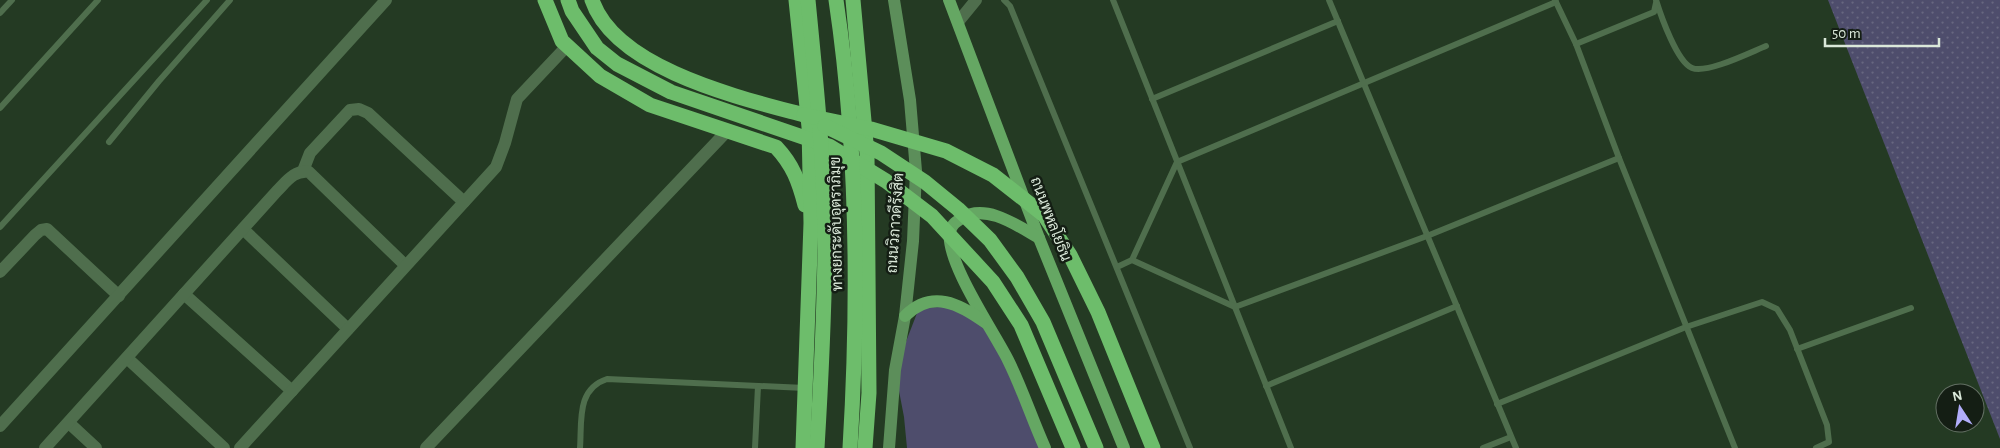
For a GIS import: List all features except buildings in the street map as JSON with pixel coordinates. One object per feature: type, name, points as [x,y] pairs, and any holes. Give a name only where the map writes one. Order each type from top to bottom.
[{"type":"highway","points":[[545,0],[562,41],[600,76],[650,105],[776,147],[788,159],[796,174],[811,224]]},
{"type":"highway","points":[[568,0],[572,11],[597,48],[617,64],[671,92],[829,146],[886,181],[932,216],[993,282],[1021,325],[1074,448]]},
{"type":"highway","points":[[592,0],[610,30],[632,49],[681,77],[735,96],[804,116],[871,129],[946,151],[993,175],[1044,216],[1070,255],[1098,312],[1154,448]]},
{"type":"highway","points":[[796,0],[809,127],[811,224],[807,388],[803,448]]},
{"type":"highway","name":"ทางยกระดับอุตราภิมุข","points":[[808,0],[819,112],[825,249],[818,448]]},
{"type":"highway","name":"ทางยกระดับอุตราภิมุข","points":[[836,0],[852,148],[855,252],[855,374],[850,448]]},
{"type":"highway","name":"ถนนวิภาวดีรังสิต","points":[[853,0],[867,154],[869,393],[866,448]]},
{"type":"highway","points":[[804,116],[881,153],[910,172],[958,209],[990,240],[1017,277],[1043,322],[1096,448]]},
{"type":"main road","name":"ถนนวิภาวดีรังสิต","points":[[889,448],[895,370],[905,316],[913,240],[916,171],[910,100],[894,0]]},
{"type":"main road","name":"ถนนพหลโยธิน","points":[[949,0],[1039,238],[1124,448]]},
{"type":"main road","points":[[1039,238],[1013,223],[996,216],[979,213],[967,215],[954,223],[950,233],[952,250],[970,292],[1008,362],[1045,448]]},
{"type":"main road","points":[[905,316],[914,306],[928,302],[943,302],[960,306],[990,326]]},
{"type":"street","points":[[0,426],[386,0]]},
{"type":"street","points":[[958,22],[976,0]]},
{"type":"street","points":[[240,448],[496,167],[505,143],[510,117],[517,99],[568,46]]},
{"type":"street","points":[[302,171],[310,153],[350,110],[360,109],[368,113],[464,202]]},
{"type":"street","points":[[426,448],[728,130]]},
{"type":"street","points":[[45,448],[293,175],[302,171],[309,172],[405,265]]},
{"type":"street","points":[[0,272],[34,235],[41,230],[47,229],[119,296]]},
{"type":"street","points":[[243,229],[348,329]]},
{"type":"street","points":[[184,294],[292,391]]},
{"type":"street","points":[[127,358],[224,448]]},
{"type":"street","points":[[69,422],[96,448]]},
{"type":"lane","points":[[0,13],[12,0]]},
{"type":"lane","points":[[0,108],[98,0]]},
{"type":"lane","points":[[0,227],[207,0]]},
{"type":"lane","points":[[109,142],[158,81],[230,0]]},
{"type":"lane","points":[[1004,0],[1010,6],[1118,267],[1190,448]]},
{"type":"lane","points":[[1113,0],[1291,448]]},
{"type":"lane","points":[[1329,0],[1516,448]]},
{"type":"lane","points":[[1576,44],[1654,12],[1656,0]]},
{"type":"lane","points":[[1656,0],[1663,25],[1686,64],[1694,69],[1708,68],[1766,46]]},
{"type":"lane","points":[[1118,267],[1132,260],[1177,162],[1556,1],[1576,44],[1619,158],[1735,448]]},
{"type":"lane","points":[[1152,99],[1338,22]]},
{"type":"lane","points":[[1132,260],[1235,307],[1428,236],[1619,158]]},
{"type":"lane","points":[[1498,404],[1686,327],[1762,302],[1777,308],[1790,330],[1828,433],[1829,442],[1816,448]]},
{"type":"lane","points":[[1266,386],[1457,306]]},
{"type":"lane","points":[[1797,349],[1911,308]]},
{"type":"lane","points":[[580,448],[583,403],[589,390],[598,382],[607,380],[807,388]]},
{"type":"lane","points":[[755,448],[758,386]]},
{"type":"lane","points":[[1483,448],[1511,437]]},
{"type":"shaded area","points":[[1828,0],[2000,0],[2000,439],[1985,401],[1985,383],[1978,383]]},
{"type":"shaded area","points":[[960,306],[992,335],[1040,448],[907,448],[904,417],[895,370],[919,308]]}]
